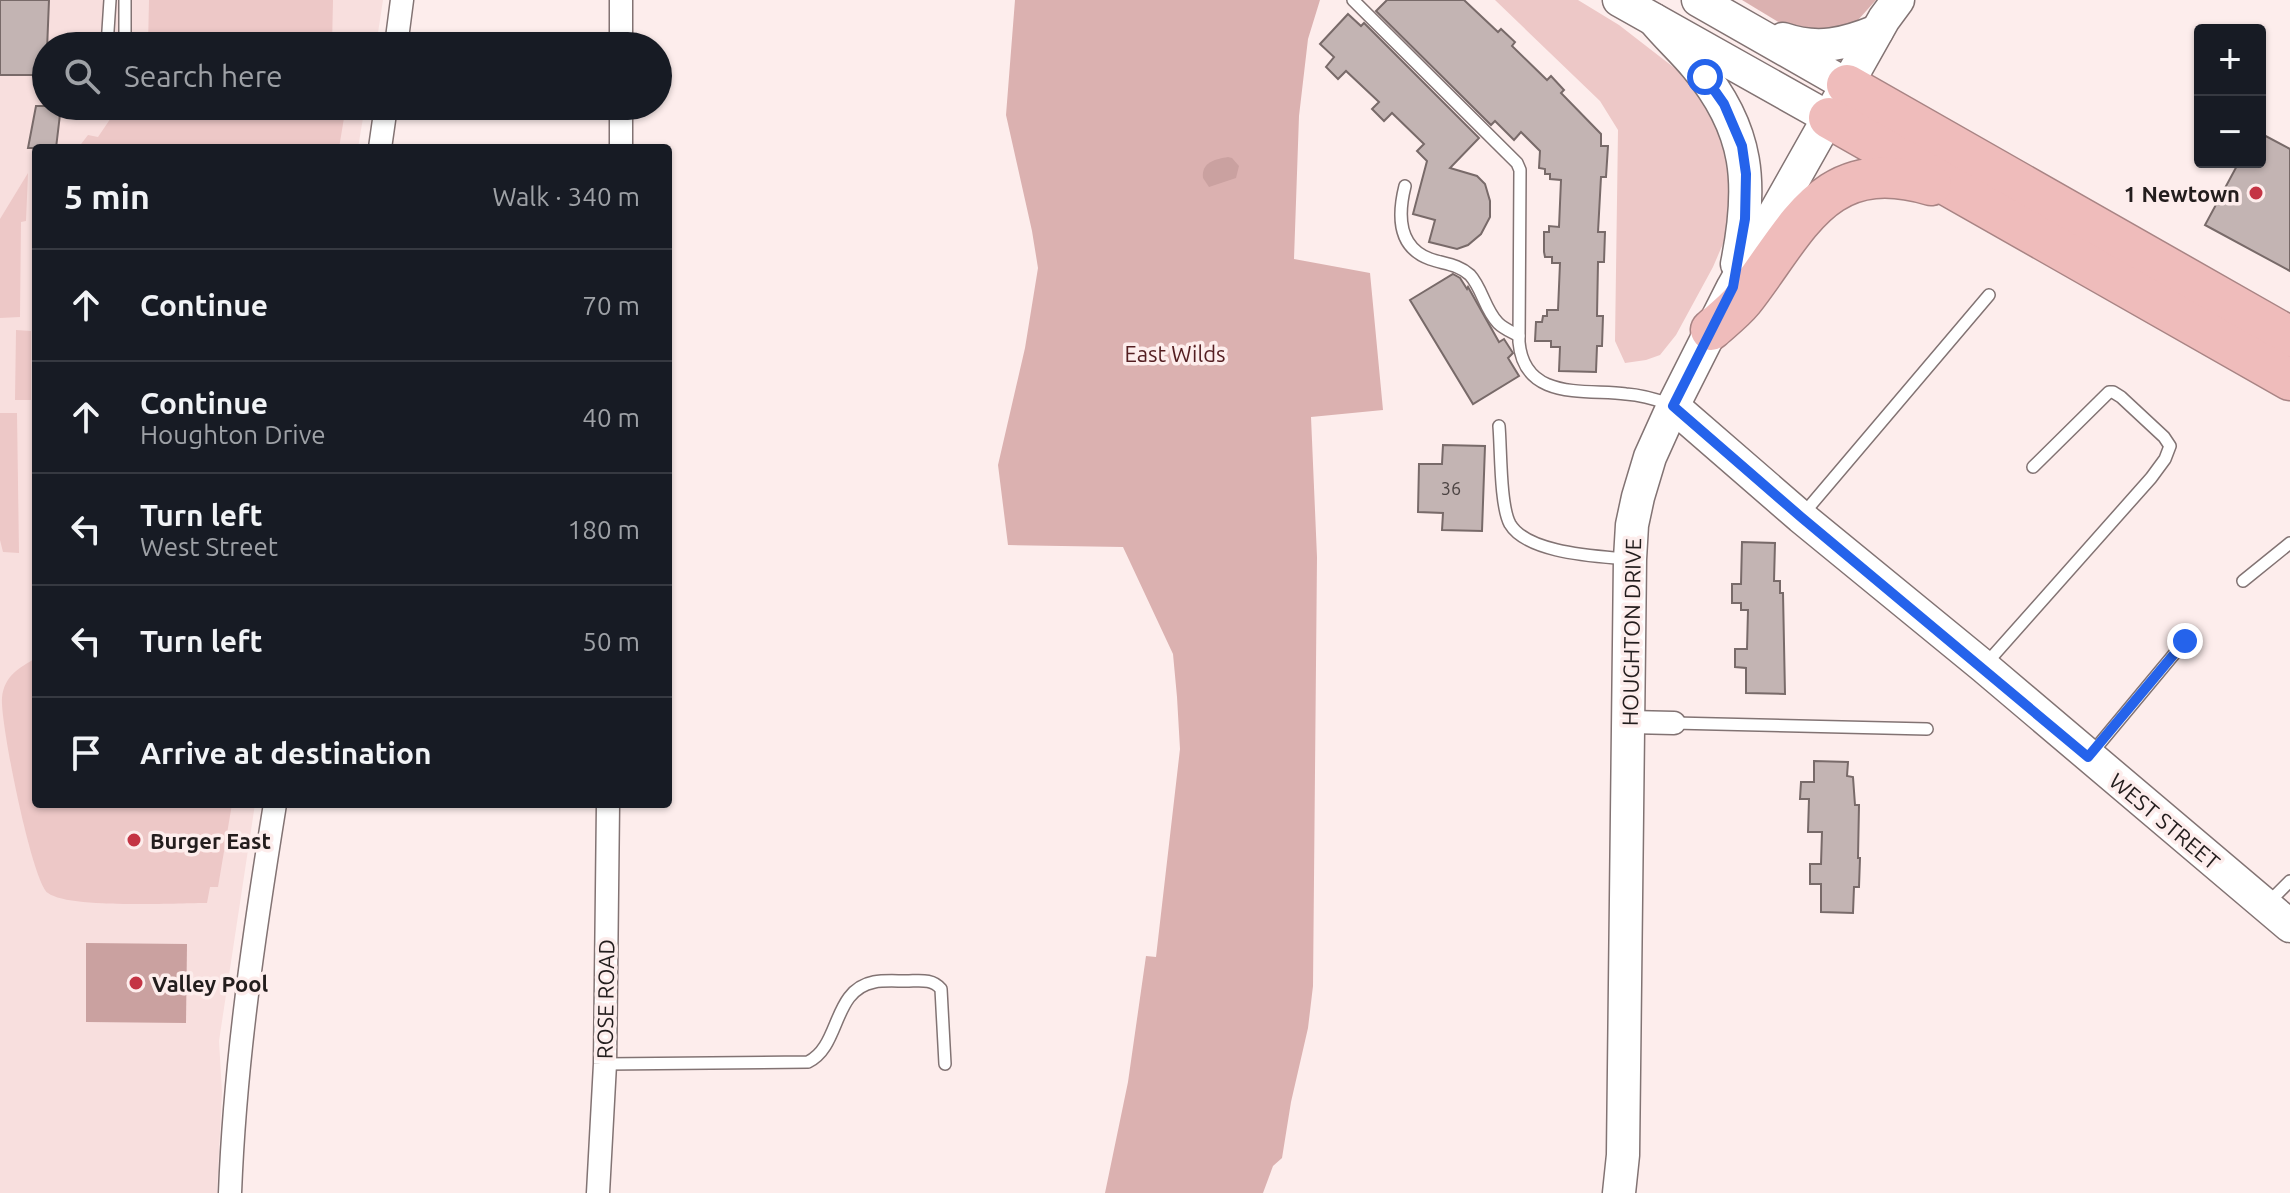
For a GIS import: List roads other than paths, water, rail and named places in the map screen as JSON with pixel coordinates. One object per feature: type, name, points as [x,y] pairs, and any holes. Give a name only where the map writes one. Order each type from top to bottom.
[{"type":"highway","points":[[1838,101],[1961,194],[2290,380]]},
{"type":"highway","points":[[1838,101],[2290,337]]},
{"type":"highway","points":[[1711,330],[1740,304],[1811,208],[1840,187],[1863,179],[1889,178],[1925,183],[1961,194]]},
{"type":"main road","points":[[1619,0],[1654,20],[1838,101]]},
{"type":"main road","points":[[1698,0],[1746,27],[1838,101]]},
{"type":"main road","name":"HOUGHTON DRIVE","points":[[1619,1193],[1623,1140],[1630,559],[1638,497],[1650,457],[1673,406],[1733,287],[1877,31],[1898,0]]},
{"type":"main road","points":[[1654,20],[1715,90],[1732,118],[1742,146],[1746,202],[1733,287]]},
{"type":"main road","points":[[1746,27],[1813,46],[1836,45],[1877,31]]},
{"type":"main road","name":"WEST STREET","points":[[1673,406],[2278,916]]},
{"type":"street","points":[[398,32],[402,0]]},
{"type":"street","points":[[621,0],[621,32]]},
{"type":"street","points":[[381,144],[384,120]]},
{"type":"street","points":[[621,120],[621,144]]},
{"type":"street","points":[[1630,722],[1674,723]]},
{"type":"street","points":[[230,1193],[233,1105],[242,1018],[274,808]]},
{"type":"street","name":"ROSE ROAD","points":[[598,1193],[605,1064],[608,808]]},
{"type":"lane","points":[[108,32],[110,0]]},
{"type":"lane","points":[[125,0],[125,32]]},
{"type":"lane","points":[[1353,0],[1517,163],[1520,170],[1519,336],[1524,363],[1539,380],[1565,391],[1625,393],[1673,406]]},
{"type":"lane","points":[[1405,186],[1401,224],[1408,242],[1429,259],[1451,263],[1467,273],[1496,321],[1519,336]]},
{"type":"lane","points":[[1801,517],[1989,295]]},
{"type":"lane","points":[[1983,666],[2151,478],[2170,451],[2170,446],[2121,397],[2109,392],[2033,467]]},
{"type":"lane","points":[[1499,426],[1505,502],[1509,522],[1520,536],[1579,555],[1630,559]]},
{"type":"lane","points":[[2243,581],[2288,546]]},
{"type":"lane","points":[[2088,757],[2185,641]]},
{"type":"lane","points":[[1674,723],[1927,729]]},
{"type":"lane","points":[[2278,916],[2290,881]]},
{"type":"lane","points":[[605,1064],[808,1062],[818,1058],[825,1050],[840,1010],[850,996],[862,987],[873,982],[929,980],[941,989],[945,1064]]},
{"type":"place","name":"1 Newtown","points":[[2256,193]]},
{"type":"place","name":"Burger East","points":[[134,840]]},
{"type":"place","name":"Valley Pool","points":[[136,983]]},
{"type":"park label","name":"East Wilds","points":[[1175,353]]}]
